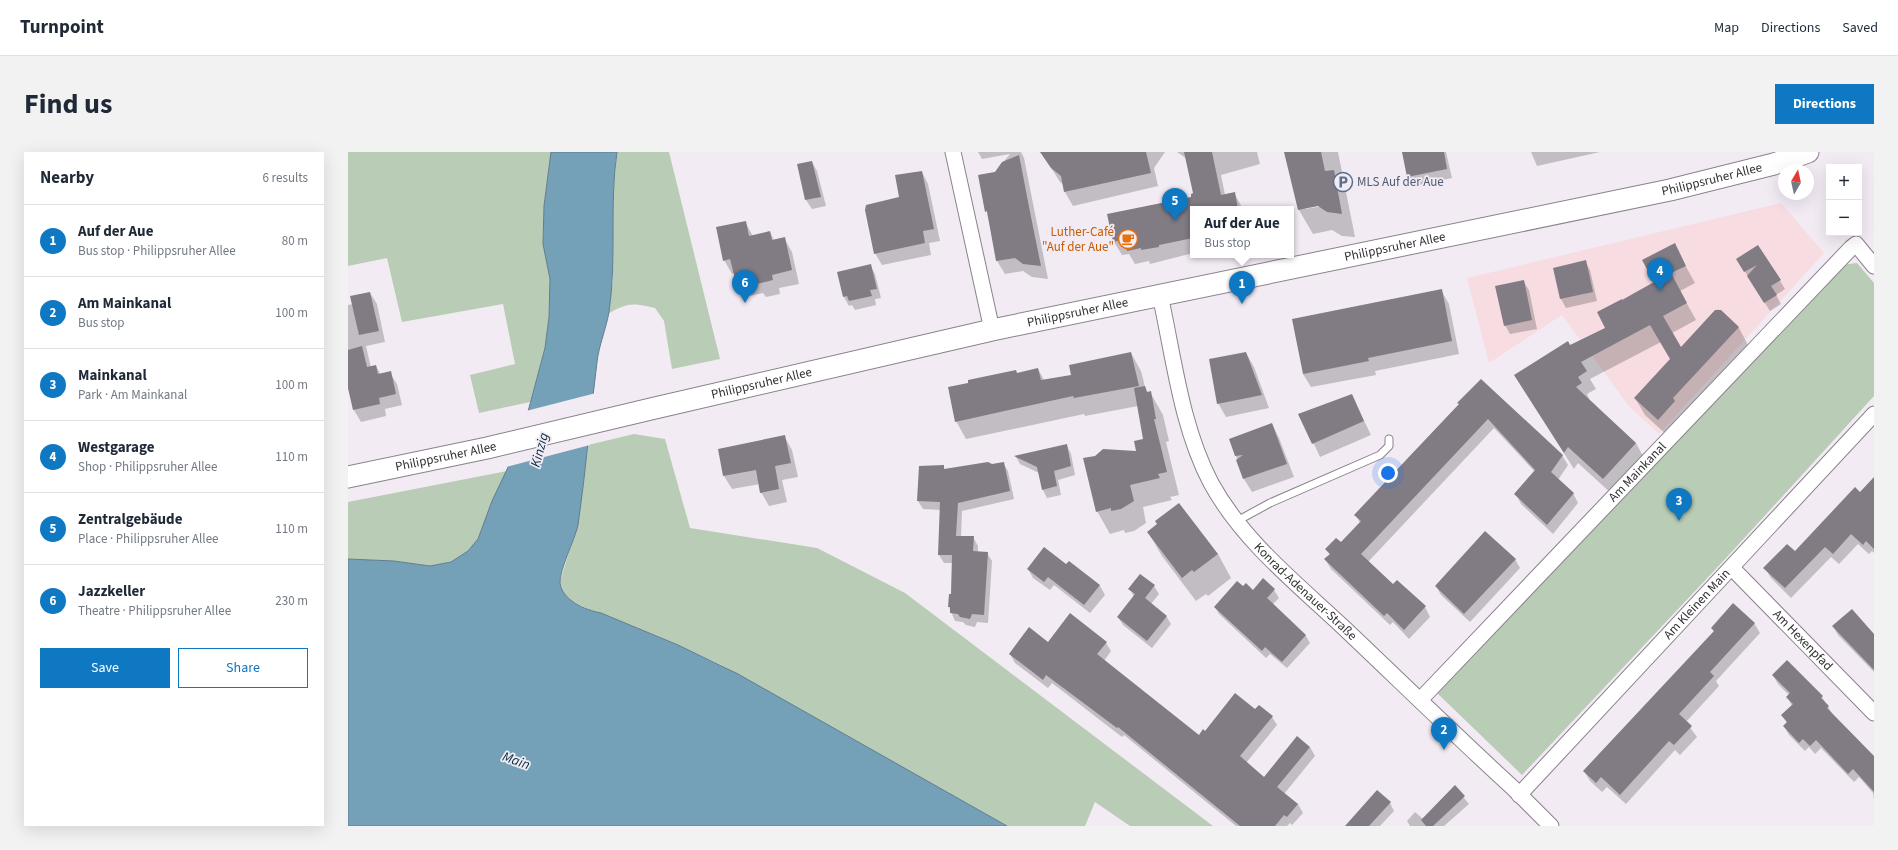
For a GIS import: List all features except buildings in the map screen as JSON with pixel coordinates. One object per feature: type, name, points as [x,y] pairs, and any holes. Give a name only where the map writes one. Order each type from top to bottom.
[{"type":"main road","name":"Philippsruher Allee","points":[[348,477],[487,448],[992,330],[1670,190],[1774,164],[1808,152]]},
{"type":"street","points":[[953,152],[992,330]]},
{"type":"street","name":"Am Mainkanal","points":[[1420,700],[1674,432],[1856,244],[1874,266]]},
{"type":"street","name":"Konrad-Adenauer-Straße","points":[[1160,295],[1185,411],[1197,452],[1212,484],[1237,521],[1277,565],[1551,826]]},
{"type":"street","name":"Am Kleinen Main","points":[[1520,795],[1874,414]]},
{"type":"street","name":"Am Hexenpfad","points":[[1732,568],[1874,713]]},
{"type":"lane","points":[[1237,521],[1270,503],[1380,455],[1389,446],[1389,439]]},
{"type":"shaded area","points":[[1781,203],[1824,253],[1659,434],[1628,405],[1562,315],[1489,363],[1467,278]]},
{"type":"green space","points":[[348,152],[551,152],[544,206],[543,244],[550,279],[549,317],[545,348],[530,402],[479,413],[470,375],[515,364],[503,304],[402,322],[387,258],[348,266]]},
{"type":"green space","points":[[617,152],[669,152],[720,359],[672,369],[664,321],[655,308],[641,305],[631,305],[621,307],[608,314],[613,280],[612,202]]},
{"type":"green space","points":[[1857,263],[1874,283],[1874,396],[1727,557],[1522,775],[1436,692],[1841,265]]},
{"type":"green space","points":[[634,434],[665,439],[690,528],[817,548],[905,593],[1213,826],[1130,826],[1095,802],[1085,826],[1007,826],[721,665],[678,645],[601,613],[594,612],[572,601],[563,593],[560,581],[577,527],[588,445]]},
{"type":"green space","points":[[507,471],[478,539],[468,551],[451,562],[430,566],[394,561],[348,559],[348,502]]},
{"type":"water","points":[[551,152],[617,152],[609,312],[597,362],[578,525],[560,578],[560,583],[565,594],[582,607],[601,613],[678,645],[738,674],[1007,826],[348,826],[348,559],[394,561],[430,566],[451,562],[468,551],[478,539],[492,501],[510,463],[526,419],[545,348],[549,317],[550,279],[543,244],[544,206]]},
{"type":"pier","points":[[596,393],[590,445],[506,467],[526,411]]},
{"type":"place","name":"MLS Auf der Aue","points":[[1343,182]]},
{"type":"place","name":"Zentralgebäude","points":[[1175,221]]},
{"type":"place","name":"Luther-Café \"Auf der Aue\"","points":[[1128,239]]},
{"type":"place","name":"Westgarage","points":[[1660,291]]},
{"type":"place","name":"Jazzkeller","points":[[745,303]]},
{"type":"place","name":"Auf der Aue","points":[[1242,304]]},
{"type":"place","name":"Mainkanal","points":[[1679,521]]},
{"type":"place","name":"Am Mainkanal","points":[[1444,750]]},
{"type":"water label","name":"Kinzig","points":[[540,450]]},
{"type":"water label","name":"Main","points":[[516,761]]}]
